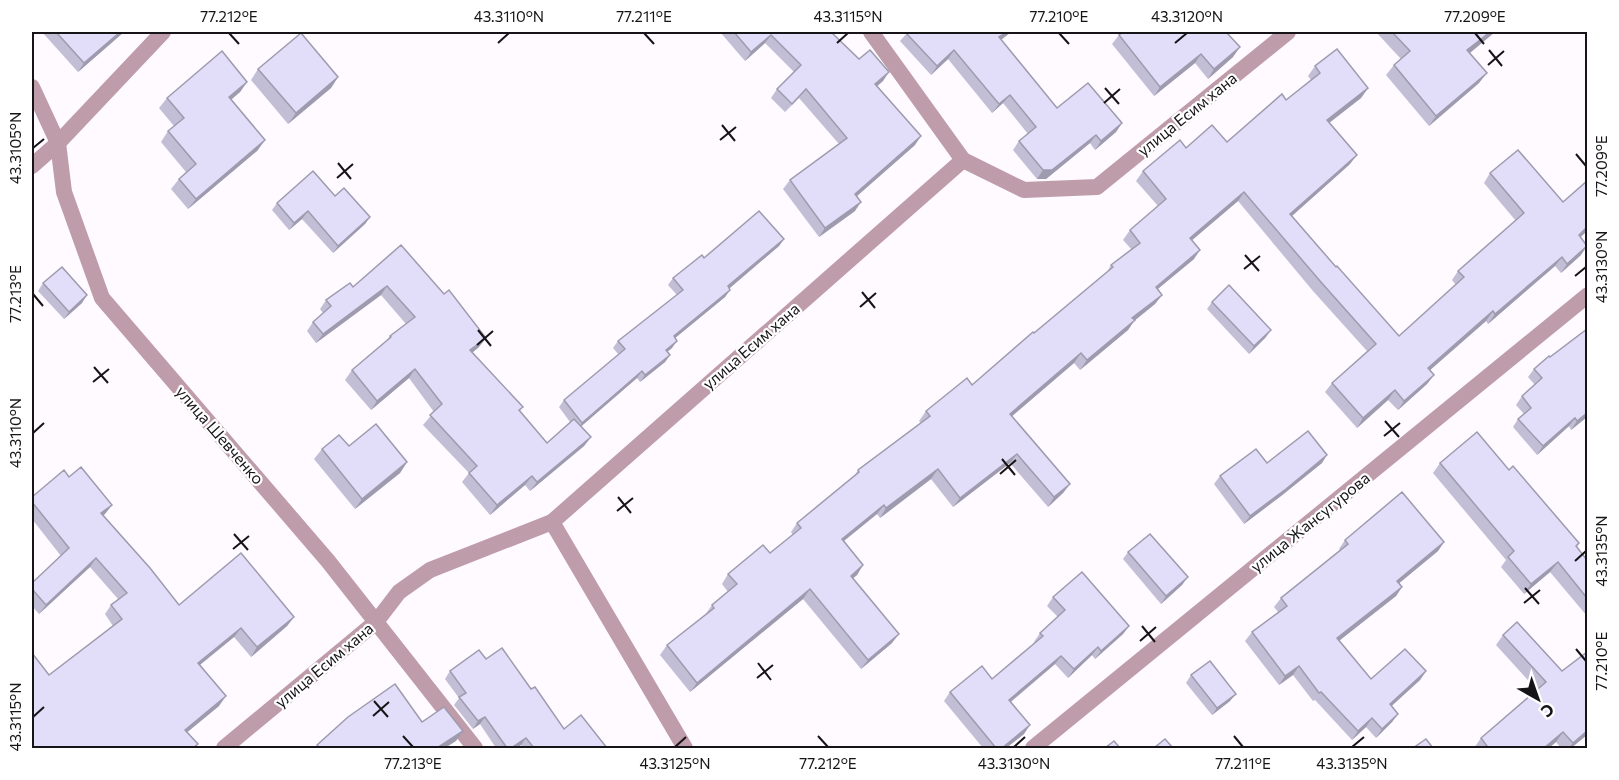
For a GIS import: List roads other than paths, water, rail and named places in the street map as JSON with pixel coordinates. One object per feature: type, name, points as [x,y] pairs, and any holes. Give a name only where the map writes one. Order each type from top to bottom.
[{"type":"street","points":[[32,166],[58,143],[163,32]]},
{"type":"street","points":[[871,32],[963,160]]},
{"type":"street","name":"улица Есим хана","points":[[224,748],[376,622],[399,592],[430,570],[552,522],[963,160],[1024,190],[1097,187],[1288,32]]},
{"type":"street","name":"улица Шевченко","points":[[32,87],[58,143],[64,192],[102,298],[328,561],[475,748]]},
{"type":"street","name":"улица Жансугурова","points":[[1033,748],[1587,295]]},
{"type":"street","points":[[552,522],[686,748]]}]
